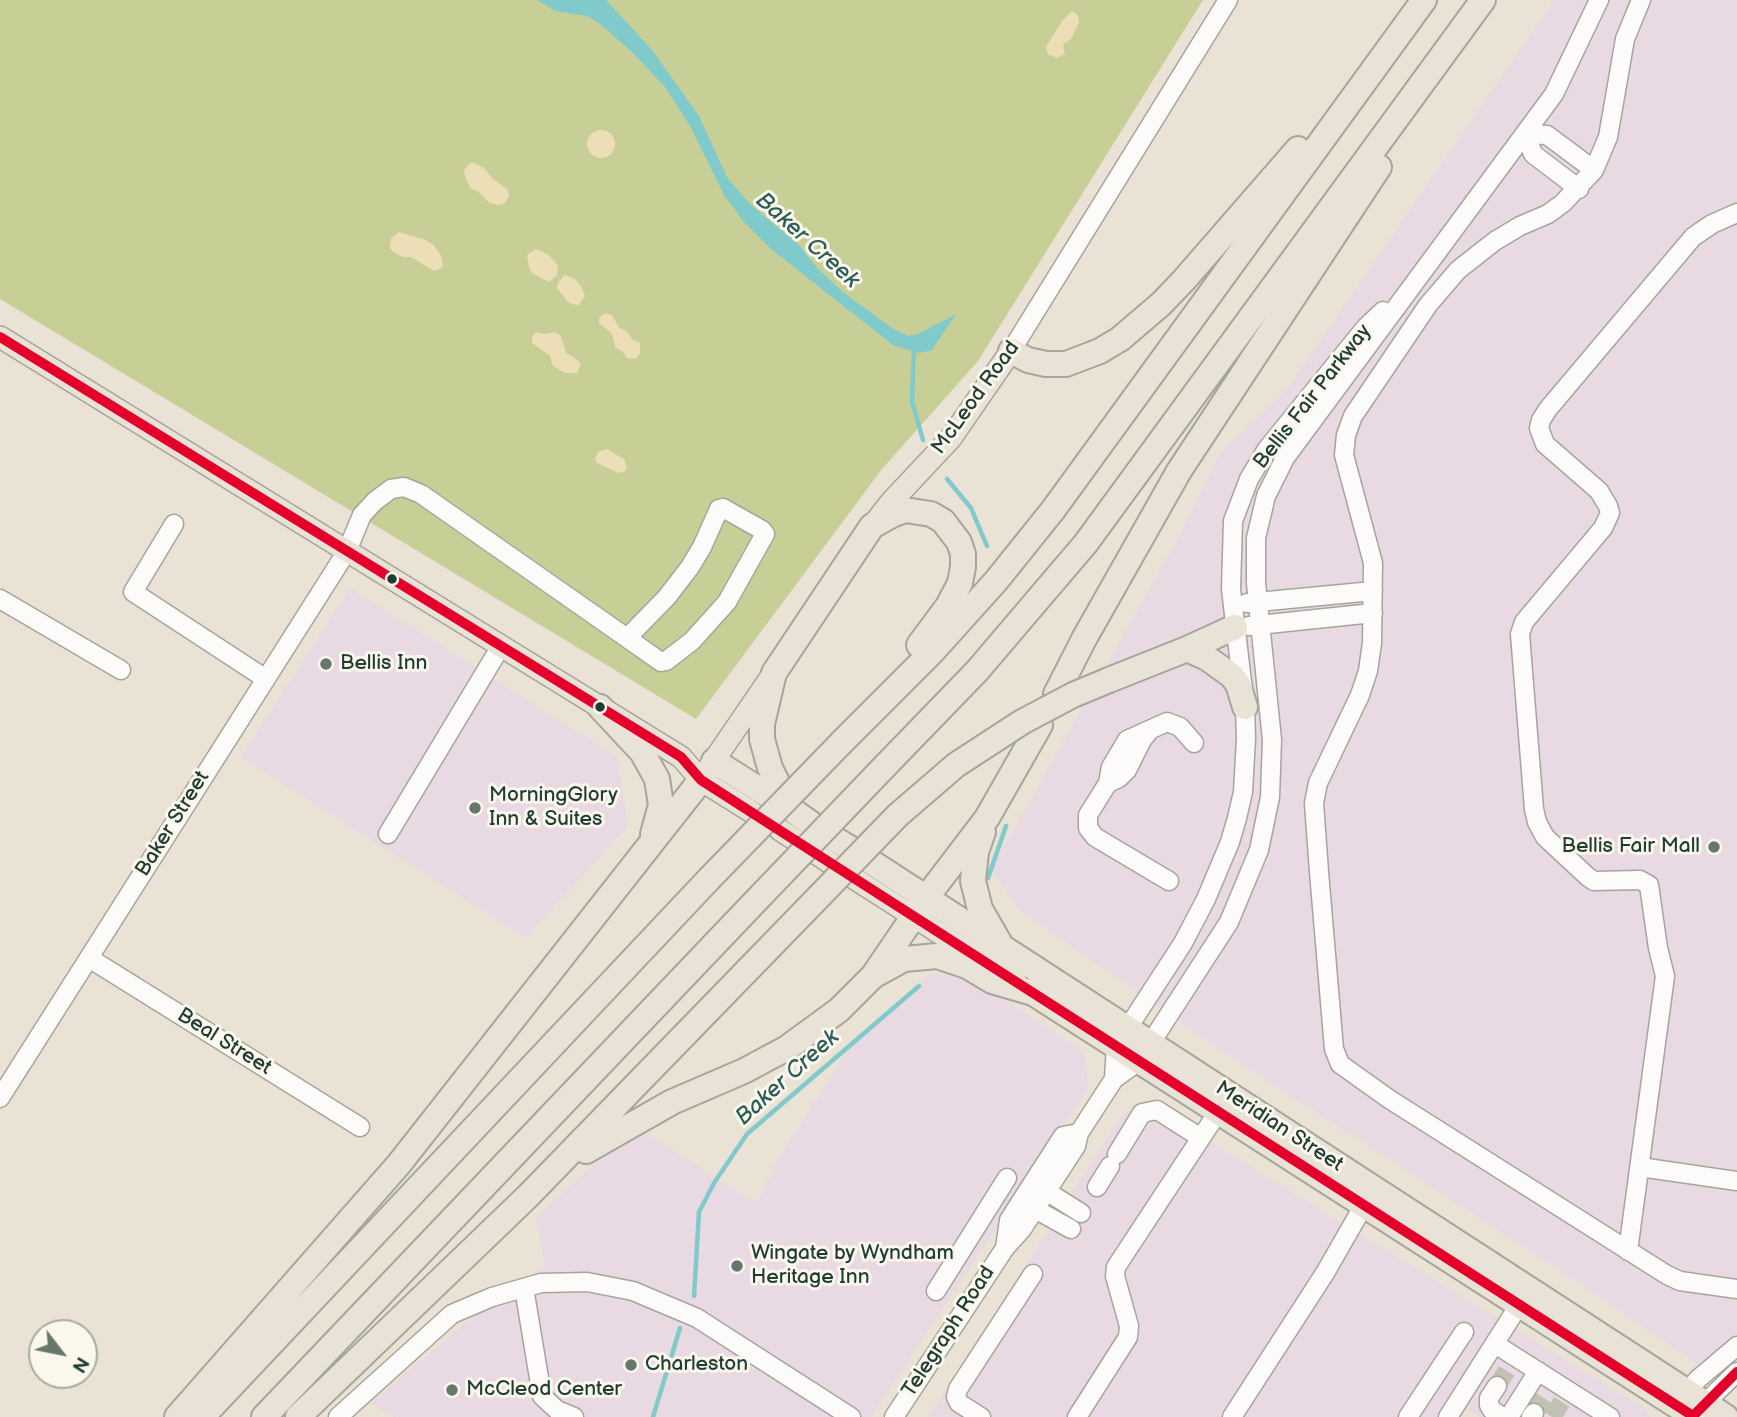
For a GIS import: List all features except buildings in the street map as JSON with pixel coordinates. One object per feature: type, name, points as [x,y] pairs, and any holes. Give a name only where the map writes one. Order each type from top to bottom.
[{"type":"highway","points":[[1011,351],[1033,361],[1051,365],[1066,364],[1100,351],[1140,324],[1184,280],[1280,171],[1423,0]]},
{"type":"highway","points":[[202,1417],[709,879],[933,651],[996,581],[1054,510],[1423,0]]},
{"type":"highway","points":[[264,1417],[985,662],[1086,543],[1483,0]]},
{"type":"highway","points":[[1056,694],[1145,529],[1205,428],[1489,0]]},
{"type":"highway","points":[[842,742],[948,606],[960,583],[963,567],[959,542],[943,521],[932,514],[905,510],[872,526]]},
{"type":"highway","name":"McLeod Road","points":[[774,673],[872,526]]},
{"type":"highway","points":[[298,1417],[528,1196],[898,815],[956,765],[1022,722],[1073,695],[1187,649],[1234,616]]},
{"type":"highway","points":[[1187,649],[1208,658],[1232,676],[1238,684],[1245,707]]},
{"type":"highway","points":[[177,1417],[399,1164],[708,770],[766,797],[762,723],[774,673]]},
{"type":"highway","points":[[600,707],[642,752],[657,779],[661,805],[648,848]]},
{"type":"highway","points":[[528,1196],[612,1134],[672,1102],[765,1060],[806,1037],[839,1010],[873,976],[920,907],[987,818],[1040,725]]},
{"type":"highway","points":[[987,818],[975,852],[973,881],[980,909],[1003,948]]},
{"type":"highway","name":"Meridian Street","points":[[822,842],[920,907],[1003,948],[1121,1037],[1471,1252],[1688,1410]]},
{"type":"highway","points":[[873,976],[904,959],[937,956],[967,966],[992,981],[1033,993]]},
{"type":"highway","name":"Meridian Street","points":[[1033,993],[1121,1037]]},
{"type":"highway","name":"Meridian Street","points":[[1145,1052],[1218,1112],[1519,1305],[1688,1410],[1726,1417]]},
{"type":"highway","points":[[1364,1205],[1380,1204],[1451,1250],[1471,1252]]},
{"type":"main road","points":[[0,337],[681,757],[708,770]]},
{"type":"main road","name":"McLeod Road","points":[[872,526],[951,438],[1011,351]]},
{"type":"main road","name":"McLeod Road","points":[[708,770],[774,673]]},
{"type":"main road","name":"Meridian Street","points":[[920,907],[1033,993]]},
{"type":"street","name":"McLeod Road","points":[[1011,351],[1228,0]]},
{"type":"street","name":"Bellis Fair Parkway","points":[[1114,1079],[1145,1052],[1229,922],[1259,850],[1270,797],[1272,764],[1258,602],[1256,538],[1266,496],[1285,458],[1554,94],[1599,0]]},
{"type":"street","points":[[1641,0],[1625,39],[1616,105],[1608,137],[1594,170],[1579,189],[1548,214],[1495,241],[1458,270],[1428,305],[1353,416],[1346,435],[1344,456],[1373,563],[1372,643],[1368,671],[1360,695],[1318,783],[1314,803],[1334,1049],[1340,1064],[1628,1251],[1680,1281],[1737,1289]]},
{"type":"street","points":[[1579,189],[1533,154],[1526,134],[1547,135],[1594,170]]},
{"type":"street","points":[[1628,1251],[1666,985],[1649,885],[1640,880],[1594,881],[1577,869],[1541,830],[1534,808],[1520,634],[1524,622],[1603,528],[1610,513],[1599,491],[1545,444],[1539,428],[1548,409],[1693,237],[1712,224],[1737,213]]},
{"type":"street","name":"Bellis Fair Parkway","points":[[1114,1079],[1121,1037],[1183,943],[1206,899],[1230,842],[1243,792],[1245,707],[1234,616],[1233,522],[1250,479],[1267,449],[1366,327],[1411,285]]},
{"type":"street","name":"Baker Street","points":[[0,1098],[347,551],[362,515],[391,489],[404,487],[421,494],[661,662],[692,640],[727,602],[765,534],[762,530],[723,508],[719,509],[690,567],[667,597],[627,638]]},
{"type":"street","points":[[174,524],[133,592],[266,679]]},
{"type":"street","points":[[1234,616],[1258,602],[1373,591]]},
{"type":"street","points":[[0,599],[121,670]]},
{"type":"street","points":[[1234,616],[1261,624],[1373,613]]},
{"type":"street","points":[[387,834],[501,646]]},
{"type":"street","points":[[1169,881],[1095,836],[1088,828],[1088,815],[1108,783],[1111,767],[1127,740],[1167,722],[1180,727],[1194,743]]},
{"type":"street","name":"Beal Street","points":[[89,958],[360,1127]]},
{"type":"street","name":"Telegraph Road","points":[[894,1417],[1005,1248],[1022,1229],[1076,1146],[1079,1133],[1114,1079]]},
{"type":"street","points":[[1097,1188],[1142,1113],[1157,1110],[1201,1138]]},
{"type":"street","points":[[1077,1417],[1128,1337],[1129,1326],[1115,1276],[1116,1267],[1218,1112]]},
{"type":"street","name":"Telegraph Road","points":[[1005,1248],[1009,1220],[1063,1136],[1079,1133]]},
{"type":"street","points":[[1640,1167],[1737,1181]]},
{"type":"street","points":[[936,1291],[1007,1178]]},
{"type":"street","points":[[1046,1191],[1081,1213]]},
{"type":"street","points":[[1232,1417],[1325,1273],[1364,1205]]},
{"type":"street","points":[[1035,1209],[1071,1229]]},
{"type":"street","points":[[981,1417],[959,1403],[956,1397],[958,1389],[1033,1274]]},
{"type":"street","points":[[338,1417],[452,1314],[492,1297],[541,1283],[587,1282],[634,1291],[697,1318],[851,1417]]},
{"type":"street","points":[[524,1288],[542,1396],[557,1410],[574,1417]]},
{"type":"street","points":[[1448,1417],[1519,1305]]},
{"type":"street","points":[[1408,1417],[1464,1332]]},
{"type":"street","points":[[1495,1344],[1512,1362],[1538,1371],[1558,1391],[1602,1415]]},
{"type":"street","points":[[1688,1410],[1714,1365],[1737,1346]]},
{"type":"street","points":[[1509,1417],[1538,1371]]},
{"type":"street","points":[[1688,1410],[1737,1371]]},
{"type":"street","points":[[1497,1386],[1489,1398],[1489,1405],[1503,1417]]},
{"type":"shaded area","name":"Bellis Fair Mall","points":[[1554,0],[1737,0],[1737,1391],[1561,1271],[1223,1052],[1021,911],[991,870],[1177,540],[1221,451],[1285,392]]},
{"type":"shaded area","points":[[350,588],[617,757],[628,826],[526,938],[241,757]]},
{"type":"shaded area","points":[[945,972],[986,987],[1084,1052],[1088,1089],[871,1417],[394,1417],[371,1403],[462,1326],[545,1266],[536,1216],[602,1158],[647,1134],[757,1204],[777,1161],[854,1041],[928,976]]},
{"type":"shaded area","points":[[1145,1102],[1644,1408],[1650,1417],[1481,1417],[1463,1406],[1456,1417],[928,1417],[1122,1115]]},
{"type":"green space","points":[[0,0],[1203,0],[978,361],[882,469],[696,719],[0,299]]},
{"type":"sand","points":[[1072,11],[1078,15],[1079,22],[1071,39],[1063,44],[1065,54],[1057,58],[1048,54],[1046,47],[1062,21]]},
{"type":"sand","points":[[601,130],[611,134],[615,144],[611,154],[601,158],[591,154],[587,144],[591,134]]},
{"type":"sand","points":[[472,162],[484,168],[507,189],[509,196],[505,203],[489,203],[479,192],[470,188],[464,173],[465,168]]},
{"type":"sand","points":[[399,232],[434,245],[441,256],[441,268],[434,271],[411,257],[403,257],[392,251],[391,238]]},
{"type":"sand","points":[[536,249],[549,255],[558,266],[557,275],[549,282],[532,273],[529,267],[527,255]]},
{"type":"sand","points":[[565,275],[575,279],[581,286],[585,296],[578,306],[568,302],[557,288],[558,282]]},
{"type":"sand","points":[[605,313],[612,315],[619,328],[627,331],[632,339],[640,343],[640,354],[635,359],[627,358],[615,347],[612,334],[599,323],[599,318]]},
{"type":"sand","points":[[536,332],[555,332],[561,336],[566,353],[581,364],[577,373],[565,373],[553,366],[550,356],[532,343]]},
{"type":"sand","points":[[607,449],[624,459],[627,468],[624,472],[618,473],[597,463],[595,458],[598,452]]},
{"type":"water","points":[[537,0],[606,0],[652,50],[699,116],[728,179],[751,205],[798,244],[818,269],[844,293],[892,328],[908,336],[918,334],[956,314],[932,350],[918,353],[893,345],[771,249],[744,222],[724,195],[690,126],[665,87],[634,54],[599,23],[587,16],[555,11]]},
{"type":"waterway","name":"Baker Creek","points":[[914,348],[912,401],[923,440]]},
{"type":"waterway","name":"Baker Creek","points":[[947,479],[971,508],[987,546]]},
{"type":"waterway","name":"Baker Creek","points":[[988,878],[1006,826]]},
{"type":"waterway","name":"Baker Creek","points":[[694,1296],[699,1212],[714,1183],[747,1134],[919,986]]},
{"type":"waterway","name":"Baker Creek","points":[[653,1417],[680,1328]]},
{"type":"tunnel","points":[[1497,1386],[1509,1367]]},
{"type":"tunnel","points":[[1534,1413],[1548,1391]]},
{"type":"tunnel","points":[[1552,1417],[1563,1400]]},
{"type":"transit line","points":[[0,337],[681,757],[701,780],[1693,1416],[1737,1372]]},
{"type":"place","name":"Bellis Inn","points":[[326,664]]},
{"type":"place","name":"MorningGlory Inn & Suites","points":[[475,808]]},
{"type":"place","name":"Bellis Fair Mall","points":[[1714,847]]},
{"type":"place","name":"Wingate by Wyndham Heritage Inn","points":[[737,1266]]},
{"type":"place","name":"Charleston","points":[[631,1365]]},
{"type":"place","name":"McCleod Center","points":[[452,1390]]}]
